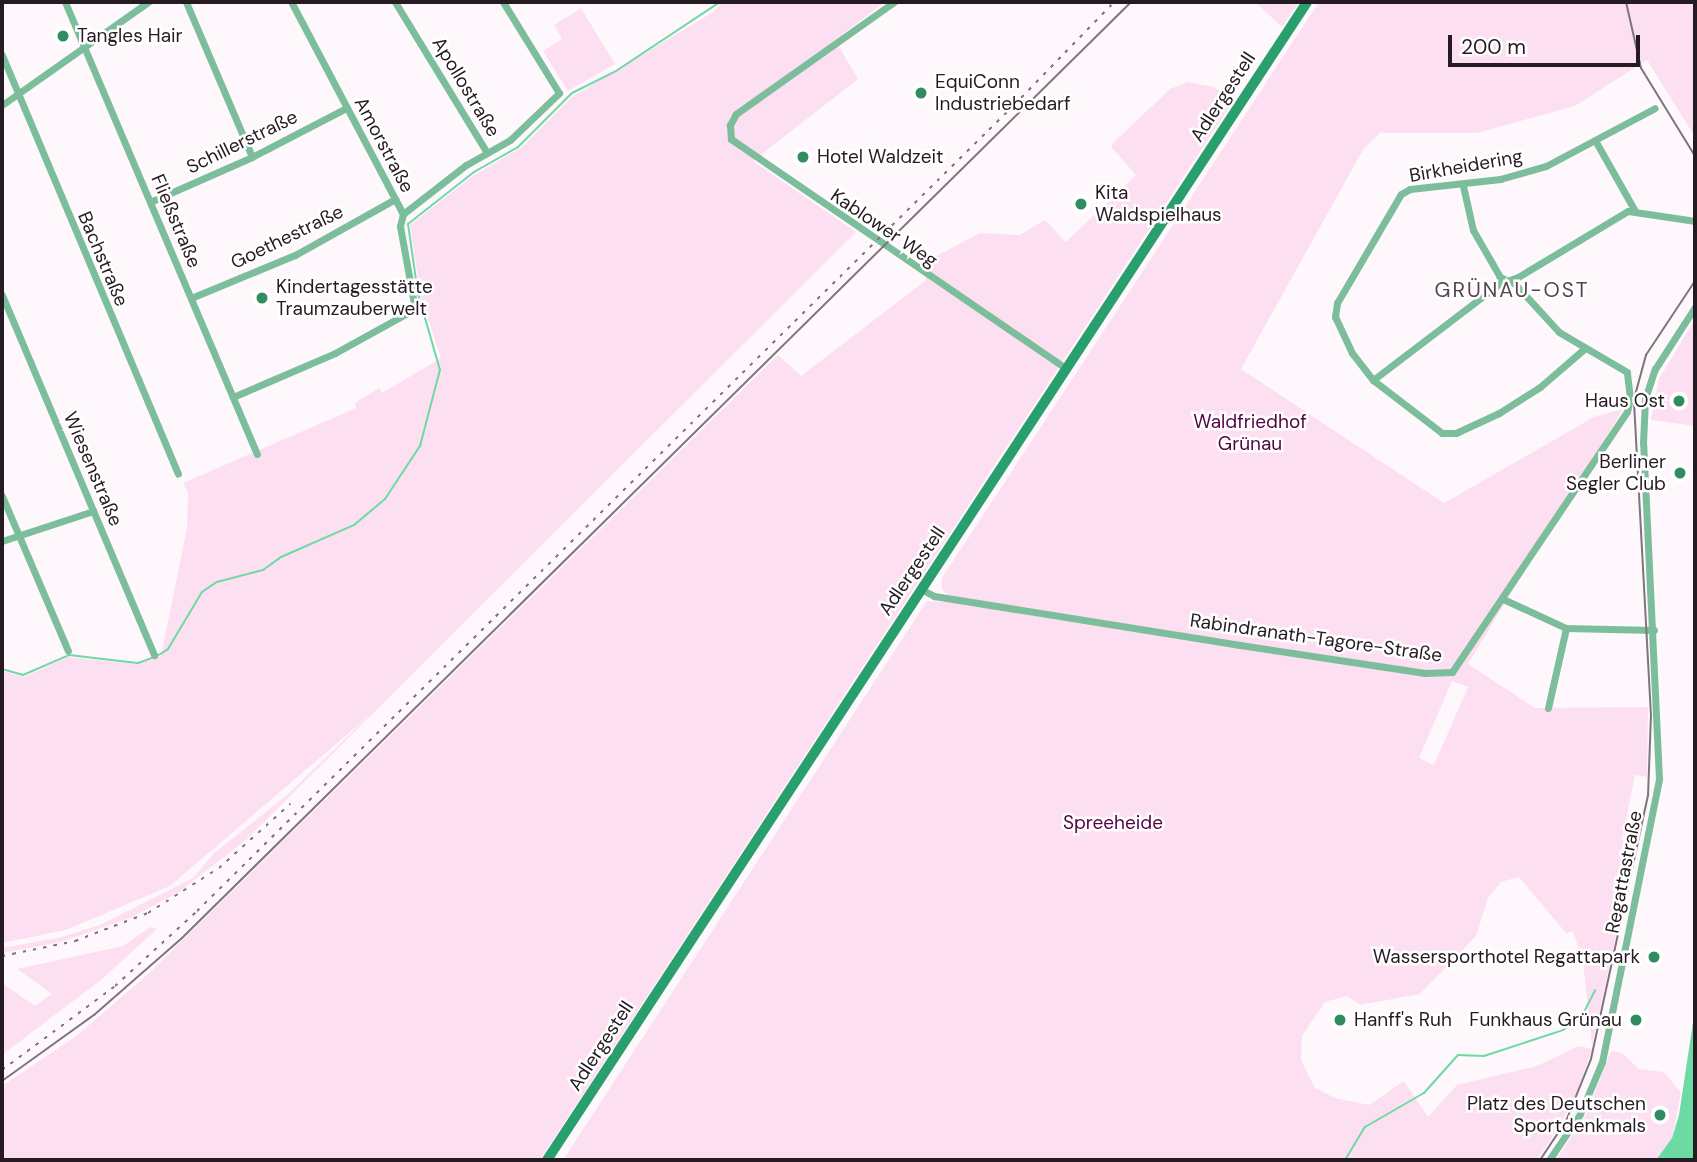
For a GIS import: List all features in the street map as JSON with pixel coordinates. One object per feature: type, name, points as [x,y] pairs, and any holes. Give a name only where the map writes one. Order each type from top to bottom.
[{"type":"main road","name":"Adlergestell","points":[[547,1160],[1307,2]]},
{"type":"street","name":"Fließstraße","points":[[65,2],[257,454]]},
{"type":"street","points":[[2,105],[148,2]]},
{"type":"street","points":[[186,2],[252,157]]},
{"type":"street","name":"Amorstraße","points":[[233,397],[335,353],[411,311],[414,304],[400,226],[403,214],[291,2]]},
{"type":"street","name":"Apollostraße","points":[[395,2],[487,153]]},
{"type":"street","points":[[403,214],[487,153],[510,140],[559,93],[503,2]]},
{"type":"street","name":"Kablower Weg","points":[[894,2],[736,114],[730,125],[731,139],[1066,368]]},
{"type":"street","name":"Bachstraße","points":[[2,55],[178,474]]},
{"type":"street","name":"Schillerstraße","points":[[150,202],[252,157],[346,108]]},
{"type":"street","name":"Birkheidering","points":[[1584,349],[1540,387],[1456,433],[1441,433],[1373,380],[1338,331],[1337,303],[1401,194],[1410,189],[1462,186],[1531,171],[1596,142],[1655,108]]},
{"type":"street","points":[[1596,142],[1635,211]]},
{"type":"street","points":[[1462,186],[1481,247],[1500,276],[1540,315],[1584,349],[1627,372],[1630,398],[1645,398]]},
{"type":"street","name":"Goethestraße","points":[[191,298],[295,255],[395,199]]},
{"type":"street","points":[[1373,380],[1508,281],[1635,211],[1695,221]]},
{"type":"street","name":"Wiesenstraße","points":[[2,295],[154,655]]},
{"type":"street","name":"Regattastraße","points":[[1549,1160],[1580,1114],[1604,1051],[1659,779],[1643,443],[1645,398],[1655,369],[1695,307]]},
{"type":"street","name":"Rabindranath-Tagore-Straße","points":[[921,589],[974,602],[1437,673],[1460,666],[1627,412],[1630,398]]},
{"type":"street","points":[[2,496],[68,651]]},
{"type":"street","points":[[2,541],[93,511]]},
{"type":"street","points":[[1503,600],[1566,628],[1654,630]]},
{"type":"street","points":[[1548,708],[1566,628]]},
{"type":"green space","points":[[723,2],[885,2],[835,40],[858,79],[753,161],[856,232],[246,840],[179,892],[130,918],[61,942],[2,953],[2,948],[62,937],[102,924],[193,878],[214,853],[287,795],[370,715],[170,886],[66,930],[2,943],[2,671],[24,677],[68,657],[138,664],[161,656],[187,528],[188,492],[183,483],[356,408],[355,403],[379,388],[382,393],[441,358],[421,298],[410,225],[474,175],[521,148],[572,97],[713,12]]},
{"type":"green space","points":[[1255,2],[1299,2],[1282,27]]},
{"type":"green space","name":"Spreeheide","points":[[1319,2],[1695,2],[1695,137],[1647,60],[1575,106],[1477,133],[1380,133],[1364,148],[1241,369],[1444,503],[1594,417],[1623,409],[1468,664],[1535,708],[1648,707],[1647,777],[1635,775],[1622,840],[1636,843],[1592,1046],[1583,962],[1573,931],[1566,933],[1519,877],[1501,882],[1488,898],[1476,936],[1420,994],[1360,1005],[1347,996],[1325,1002],[1302,1036],[1301,1060],[1315,1088],[1335,1098],[1369,1105],[1404,1081],[1428,1117],[1457,1085],[1537,1066],[1578,1046],[1592,1049],[1576,1096],[1537,1160],[563,1160],[927,601],[943,602],[947,594],[942,589],[942,578]],"holes":[[[1452,681],[1468,687],[1434,765],[1419,758]]]},
{"type":"green space","points":[[581,8],[615,64],[568,91],[543,51],[562,39],[554,25]]},
{"type":"green space","points":[[1188,82],[1214,87],[1233,101],[540,1160],[2,1160],[2,1086],[75,1037],[147,975],[778,355],[801,376],[925,281],[927,261],[980,233],[1019,235],[1045,220],[1066,242],[1136,175],[1111,147],[1114,142],[1170,89]]},
{"type":"green space","points":[[1695,319],[1695,426],[1651,420],[1659,379]]},
{"type":"green space","points":[[150,927],[157,929],[101,980],[2,1055],[2,983],[35,1006],[52,994],[17,969],[123,946]]},
{"type":"green space","points":[[1611,1051],[1622,1053],[1639,1069],[1664,1072],[1681,1093],[1672,1138],[1656,1160],[1556,1160],[1586,1114]]},
{"type":"shaded area","points":[[1695,1009],[1695,1160],[1656,1160],[1672,1138],[1679,1115]]},
{"type":"waterway","points":[[157,656],[168,649],[202,592],[217,582],[263,570],[281,557],[354,525],[385,499],[420,446],[440,370],[418,294],[408,224],[474,172],[518,147],[572,93],[616,71],[720,2]]},
{"type":"waterway","points":[[2,669],[23,675],[69,655],[138,663],[152,658]]},
{"type":"waterway","points":[[1345,1160],[1365,1127],[1424,1093],[1458,1055],[1484,1056],[1563,1030],[1582,1016],[1595,990]]},
{"type":"tram line","points":[[2,1081],[94,1015],[182,938],[1131,2]]},
{"type":"tram line","points":[[1626,2],[1641,68],[1695,156]]},
{"type":"tram line","points":[[1540,1160],[1566,1121],[1591,1059],[1648,796],[1651,716],[1634,399],[1646,355],[1695,281]]},
{"type":"railway","points":[[2,1070],[115,986],[197,911],[1014,105],[1114,2]]},
{"type":"railway","points":[[2,956],[75,941],[148,913],[219,868],[290,804]]},
{"type":"place","name":"Tangles Hair","points":[[63,36]]},
{"type":"place","name":"EquiConn Industriebedarf","points":[[921,93]]},
{"type":"place","name":"Hotel Waldzeit","points":[[803,157]]},
{"type":"place","name":"Kita Waldspielhaus","points":[[1081,204]]},
{"type":"place","name":"Kindertagesstätte Traumzauberwelt","points":[[262,298]]},
{"type":"place","name":"Haus Ost","points":[[1679,401]]},
{"type":"place","name":"Berliner Segler Club","points":[[1680,473]]},
{"type":"place","name":"Wassersporthotel Regattapark","points":[[1654,957]]},
{"type":"place","name":"Hanff's Ruh","points":[[1340,1020]]},
{"type":"place","name":"Funkhaus Grünau","points":[[1636,1020]]},
{"type":"place","name":"Platz des Deutschen Sportdenkmals","points":[[1660,1115]]},
{"type":"district","name":"GRÜNAU-OST","points":[[1512,290]]},
{"type":"park label","name":"Waldfriedhof Grünau","points":[[1250,433]]}]
